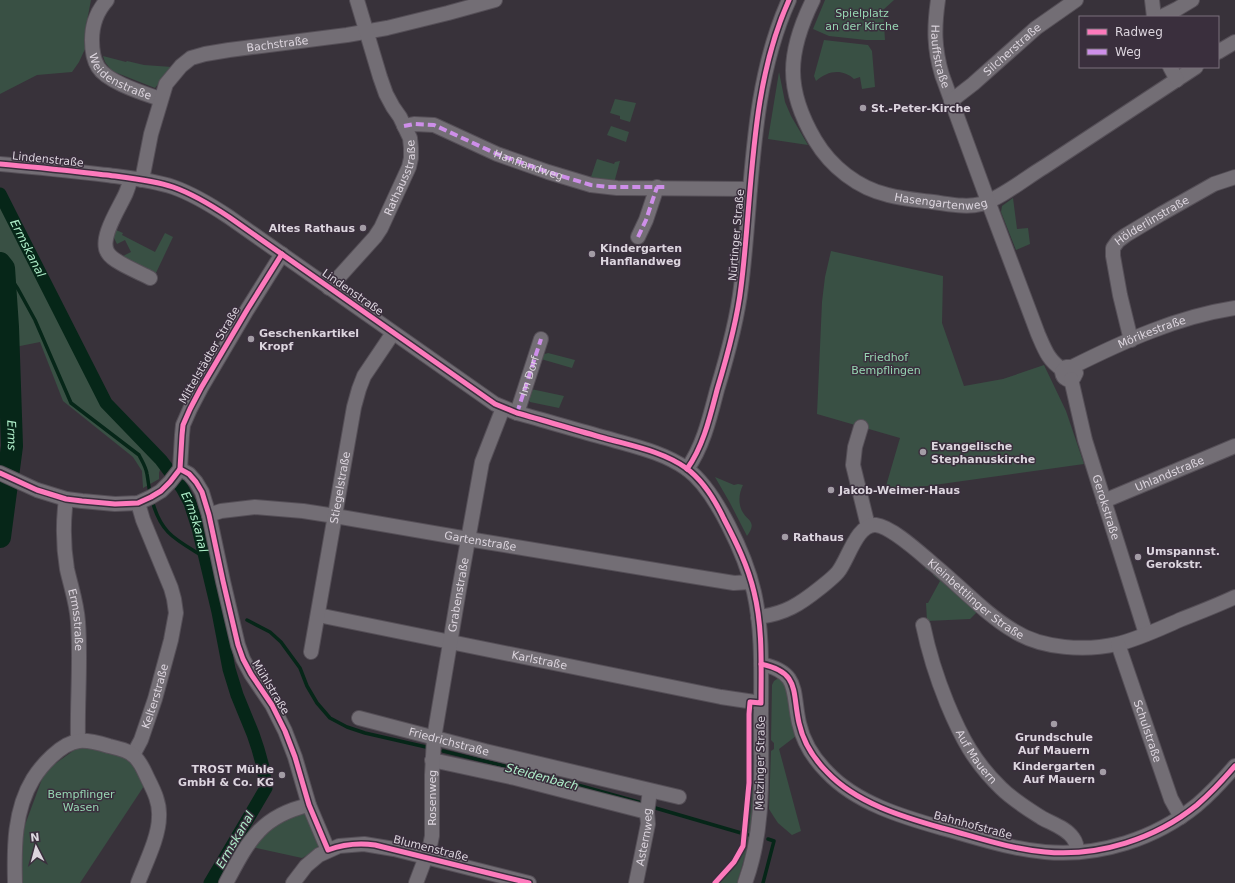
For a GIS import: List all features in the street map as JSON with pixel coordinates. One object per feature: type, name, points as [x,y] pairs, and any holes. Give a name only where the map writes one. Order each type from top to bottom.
[{"type":"street","name":"Weidenstraße","points":[[107,0],[98,14],[92,35],[94,58],[98,67],[104,74],[113,80],[160,99]]},
{"type":"street","name":"Rathausstraße","points":[[329,288],[375,237],[381,228],[404,178],[411,158],[410,138],[386,94],[356,0]]},
{"type":"street","name":"Nürtinger Straße","points":[[686,469],[699,446],[715,399],[731,340],[741,288],[750,189],[765,73],[774,39],[789,0]]},
{"type":"street","name":"Hasengartenweg","points":[[813,0],[801,26],[792,69],[796,97],[804,120],[817,143],[833,164],[852,180],[862,186],[888,195],[906,199],[964,205],[982,204],[1000,195],[1030,176],[1195,68]]},
{"type":"street","name":"Hauffstraße","points":[[938,0],[936,47],[938,60],[951,101],[988,201]]},
{"type":"street","name":"Silcherstraße","points":[[951,101],[984,75],[1036,28],[1076,0]]},
{"type":"street","points":[[1152,0],[1154,16]]},
{"type":"street","points":[[1163,16],[1192,0]]},
{"type":"street","name":"Bachstraße","points":[[150,278],[113,259],[107,253],[106,240],[108,230],[126,193],[136,179],[151,134],[160,99],[166,84],[181,66],[191,58],[206,54],[367,32],[409,23],[488,1]]},
{"type":"street","points":[[1219,51],[1235,42]]},
{"type":"street","points":[[1171,68],[1177,80]]},
{"type":"street","name":"Hanflandweg","points":[[404,126],[414,124],[434,125],[497,154],[591,185],[608,187],[750,189]]},
{"type":"street","name":"Lindenstraße","points":[[0,164],[136,179],[172,187],[199,198],[282,254],[475,391],[503,408],[517,414],[645,449],[664,456],[686,469]]},
{"type":"street","name":"Hölderlinstraße","points":[[1132,340],[1120,294],[1113,256],[1113,248],[1118,241],[1126,235],[1161,214],[1214,184],[1235,177]]},
{"type":"street","points":[[638,237],[646,220],[657,187]]},
{"type":"street","points":[[988,201],[1047,355],[1054,363],[1069,372]]},
{"type":"street","name":"Mittelstädter Straße","points":[[180,469],[183,425],[190,409],[247,310],[282,254]]},
{"type":"street","name":"Mörikestraße","points":[[1069,372],[1132,340],[1160,328],[1188,318],[1235,308]]},
{"type":"street","name":"Stiegelstraße","points":[[311,652],[354,407],[364,376],[393,333]]},
{"type":"street","name":"Im Dorf","points":[[517,414],[541,339]]},
{"type":"street","name":"Gerokstraße","points":[[1069,372],[1085,440],[1146,634]]},
{"type":"street","name":"Grabenstraße","points":[[434,738],[482,462],[503,408]]},
{"type":"street","points":[[758,617],[779,613],[792,608],[825,584],[838,572],[859,535],[868,526],[853,465],[855,447],[861,427]]},
{"type":"street","name":"Uhlandstraße","points":[[1104,501],[1235,446]]},
{"type":"street","points":[[0,473],[31,488],[66,499],[115,504],[142,502],[165,486],[180,469]]},
{"type":"street","name":"Mühlstraße","points":[[180,469],[189,474],[202,492],[209,515],[238,645],[251,674],[272,705],[285,731],[295,757],[309,805],[328,850]]},
{"type":"street","name":"Metzinger Straße","points":[[686,469],[704,485],[720,511],[738,547],[751,582],[758,617],[761,664],[760,815],[757,841],[745,883]]},
{"type":"street","name":"Ermsstraße","points":[[66,499],[64,519],[65,548],[69,577],[76,604],[78,623],[78,741]]},
{"type":"street","name":"Kelterstraße","points":[[133,755],[145,728],[164,669],[176,613],[171,588],[143,520],[142,502]]},
{"type":"street","name":"Gartenstraße","points":[[209,515],[221,511],[255,507],[281,509],[335,516],[734,583],[751,582]]},
{"type":"street","name":"Kleinbettlinger Straße","points":[[868,526],[881,526],[890,530],[952,579],[997,619],[1015,632],[1028,638],[1054,646],[1084,647],[1118,644],[1235,597]]},
{"type":"street","name":"Karlstraße","points":[[318,615],[721,697],[761,703]]},
{"type":"street","name":"Auf Mauern","points":[[923,625],[935,673],[959,730],[972,754],[993,780],[1008,795],[1033,812],[1069,833],[1075,839],[1077,852]]},
{"type":"street","name":"Schulstraße","points":[[1118,644],[1171,799],[1181,817]]},
{"type":"street","name":"Bahnhofstraße","points":[[761,664],[774,666],[781,670],[791,681],[799,722],[808,746],[834,779],[866,800],[906,817],[1013,847],[1061,853],[1097,850],[1136,840],[1181,817],[1211,792],[1235,766]]},
{"type":"street","name":"Friedrichstraße","points":[[359,718],[434,738],[679,797]]},
{"type":"street","name":"Rosenweg","points":[[416,883],[430,846],[432,836],[432,760],[434,738]]},
{"type":"street","points":[[15,883],[15,838],[19,814],[24,797],[42,766],[52,756],[66,746],[78,741],[108,745],[133,755],[141,764],[153,789],[160,816],[159,827],[138,883]]},
{"type":"street","points":[[432,760],[515,778],[647,812]]},
{"type":"street","name":"Asternweg","points":[[636,883],[648,824],[647,812],[650,791]]},
{"type":"street","points":[[226,883],[242,852],[263,826],[285,812],[309,805]]},
{"type":"street","name":"Blumenstraße","points":[[293,883],[312,860],[328,850],[339,846],[364,844],[375,845],[526,882]]},
{"type":"green space","points":[[0,0],[91,0],[86,26],[85,49],[72,72],[37,75],[0,94]]},
{"type":"green space","name":"Spielplatz an der Kirche","points":[[825,0],[894,0],[883,10],[885,40],[866,40],[829,36],[813,29]]},
{"type":"green space","points":[[824,40],[868,45],[872,51],[875,87],[862,89],[860,77],[854,79],[845,73],[840,72],[830,73],[816,81],[814,76]]},
{"type":"green space","points":[[103,56],[144,65],[172,67],[155,88],[112,71],[105,62]]},
{"type":"green space","points":[[779,72],[785,102],[791,116],[808,145],[768,139]]},
{"type":"green space","points":[[615,99],[636,103],[630,122],[620,119],[620,116],[610,113]]},
{"type":"green space","points":[[611,126],[629,132],[626,142],[607,135]]},
{"type":"green space","points":[[597,159],[614,164],[615,162],[620,161],[614,183],[591,177]]},
{"type":"green space","points":[[1013,198],[1017,229],[1028,228],[1030,244],[1016,250],[1001,212],[1002,206]]},
{"type":"green space","points":[[0,202],[102,403],[161,466],[159,479],[143,488],[142,471],[133,457],[63,401],[40,342],[0,350]]},
{"type":"green space","points":[[116,230],[123,233],[122,235],[155,252],[165,233],[173,237],[155,275],[126,261],[123,256],[131,252],[125,240],[117,244],[113,236]]},
{"type":"green space","name":"Friedhof Bempflingen","points":[[831,251],[943,276],[942,323],[964,386],[1003,379],[1044,365],[1066,411],[1084,464],[927,486],[898,488],[886,486],[900,438],[817,414],[822,302],[825,277]]},
{"type":"green space","points":[[548,353],[575,360],[572,368],[541,359],[543,355]]},
{"type":"green space","points":[[531,389],[564,396],[559,408],[530,402],[528,398]]},
{"type":"green space","points":[[715,477],[734,485],[743,485],[740,495],[740,505],[742,511],[752,524],[747,536],[730,503]]},
{"type":"green space","points":[[927,564],[980,609],[970,619],[927,621],[926,603],[928,603],[940,581],[933,575],[934,573],[925,569]]},
{"type":"green space","points":[[777,679],[780,679],[785,683],[796,736],[779,749],[801,831],[792,835],[778,823],[769,809],[771,751],[774,749],[774,743],[771,740],[772,685]]},
{"type":"green space","points":[[755,722],[754,755],[752,755],[752,723]]},
{"type":"green space","name":"Bempflinger Wasen","points":[[80,746],[132,759],[144,786],[80,883],[22,883],[22,833],[45,771]]},
{"type":"green space","points":[[753,785],[755,786],[754,813],[750,839],[737,883],[717,883],[736,863],[742,853],[749,825]]},
{"type":"green space","points":[[306,810],[323,847],[302,858],[252,847],[264,831]]},
{"type":"waterway","name":"Ermskanal","points":[[0,194],[106,403],[161,460],[182,488],[190,503],[198,528],[218,612],[229,669],[237,695],[258,749],[263,767],[266,788],[210,883]]},
{"type":"waterway","name":"Erms","points":[[0,263],[4,268],[8,327],[12,446],[0,537]]},
{"type":"waterway","points":[[4,268],[18,289],[35,320],[71,403],[139,455],[146,471],[150,494]]},
{"type":"waterway","points":[[152,500],[160,521],[165,529],[179,541],[206,558]]},
{"type":"waterway","name":"Steidenbach","points":[[247,620],[270,632],[281,642],[300,668],[307,686],[317,703],[330,718],[347,727],[365,733],[426,747]]},
{"type":"waterway","name":"Steidenbach","points":[[443,751],[542,775],[642,803]]},
{"type":"waterway","name":"Steidenbach","points":[[652,807],[748,835]]},
{"type":"waterway","name":"Steidenbach","points":[[763,883],[774,841],[768,839]]},
{"type":"marked path","points":[[404,126],[414,124],[434,125],[497,154],[591,185],[608,187],[665,187]]},
{"type":"marked path","points":[[638,237],[646,220],[657,187]]},
{"type":"marked path","points":[[517,413],[541,339]]},
{"type":"cycle path","points":[[687,469],[702,441],[709,421],[734,326],[741,287],[754,141],[759,105],[766,69],[776,34],[789,0]]},
{"type":"cycle path","points":[[0,164],[107,175],[140,180],[173,187],[188,193],[229,217],[495,404],[517,413],[657,453],[677,462],[698,479],[717,505],[745,564],[757,606],[761,647],[761,703],[750,702],[749,783],[743,846],[734,862],[715,883]]},
{"type":"cycle path","points":[[0,473],[37,490],[66,499],[82,501],[115,504],[138,503],[161,491],[180,469],[183,425],[190,409],[247,310],[282,254]]},
{"type":"cycle path","points":[[180,469],[189,474],[202,492],[209,515],[238,645],[251,674],[272,705],[285,731],[295,757],[309,805],[328,850],[352,844],[375,845],[529,883]]},
{"type":"cycle path","points":[[761,664],[782,672],[792,684],[799,723],[803,736],[818,761],[839,783],[866,800],[896,814],[980,839],[1019,848],[1045,852],[1086,852],[1126,843],[1145,836],[1181,817],[1197,805],[1235,766]]},
{"type":"place","name":"St.-Peter-Kirche","points":[[863,108]]},
{"type":"place","name":"Altes Rathaus","points":[[363,228]]},
{"type":"place","name":"Kindergarten Hanflandweg","points":[[592,254]]},
{"type":"place","name":"Geschenkartikel Kropf","points":[[251,339]]},
{"type":"place","name":"Evangelische Stephanuskirche","points":[[923,452]]},
{"type":"place","name":"Jakob-Weimer-Haus","points":[[831,490]]},
{"type":"place","name":"Rathaus","points":[[785,537]]},
{"type":"place","name":"Umspannst. Gerokstr.","points":[[1138,557]]},
{"type":"place","name":"Grundschule Auf Mauern","points":[[1054,724]]},
{"type":"place","name":"Kindergarten Auf Mauern","points":[[1103,772]]},
{"type":"place","name":"TROST Mühle GmbH & Co. KG","points":[[282,775]]}]
